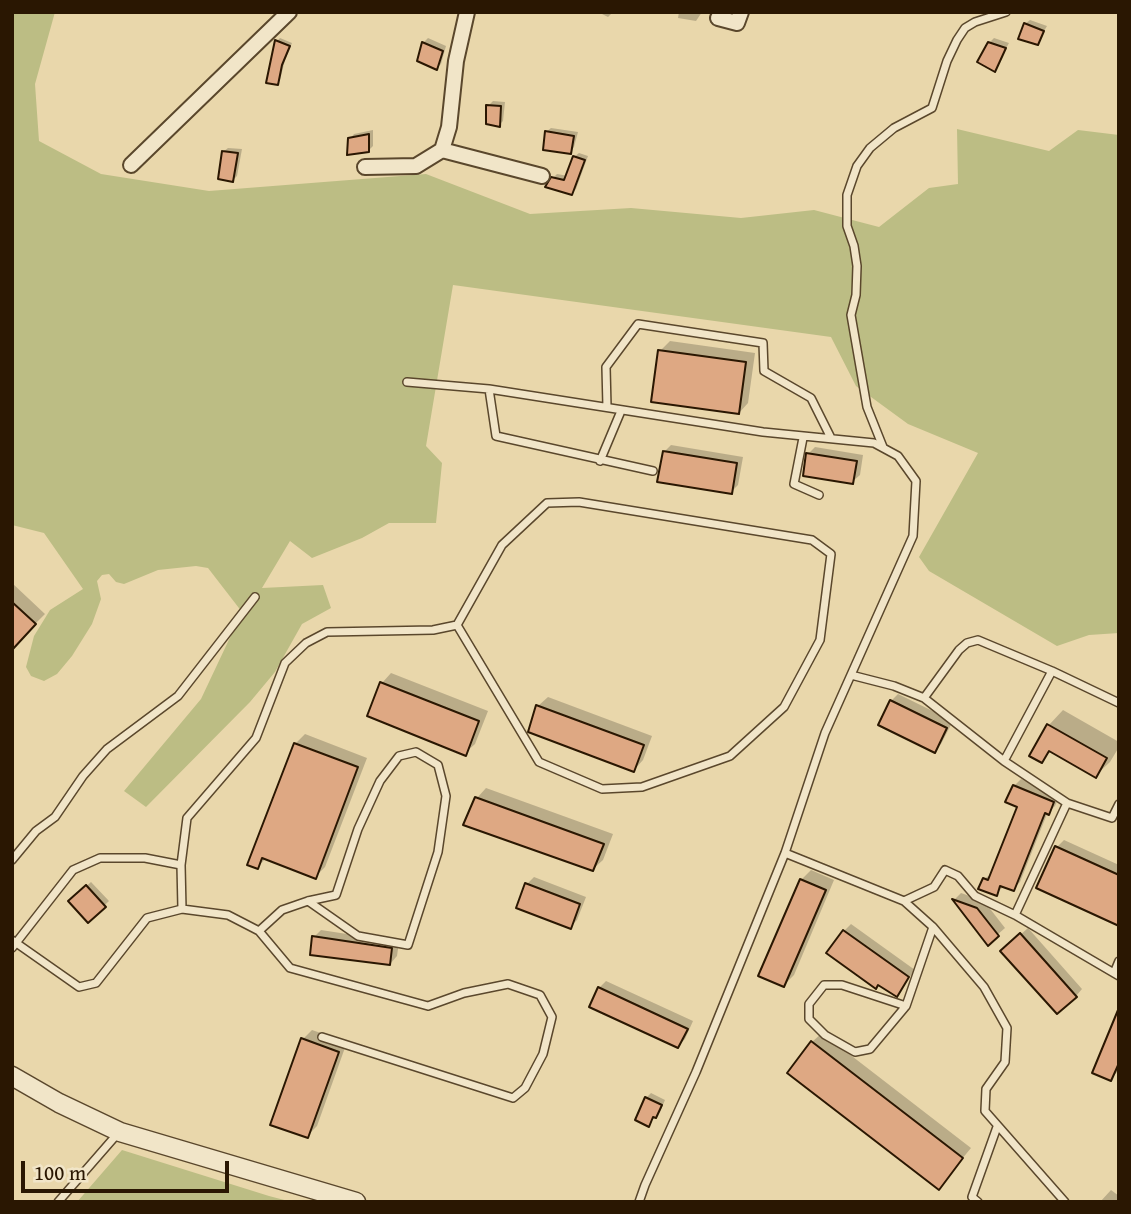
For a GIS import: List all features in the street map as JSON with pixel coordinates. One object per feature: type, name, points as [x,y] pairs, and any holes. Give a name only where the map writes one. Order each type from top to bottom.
[{"type":"street","points":[[131,165],[289,12]]},
{"type":"street","points":[[365,167],[416,166],[442,150],[449,127],[456,61],[467,12]]},
{"type":"street","points":[[718,18],[737,23],[741,12]]},
{"type":"street","points":[[442,150],[542,176]]},
{"type":"street","points":[[12,1076],[59,1103],[120,1132],[324,1197],[356,1202]]},
{"type":"lane","points":[[884,448],[867,407],[851,315],[856,295],[857,266],[847,226],[847,195],[858,166],[870,148],[894,128],[932,108],[947,61],[965,28],[1006,12]]},
{"type":"lane","points":[[607,407],[606,367],[638,324],[763,343],[764,371],[811,398],[831,438]]},
{"type":"lane","points":[[407,382],[489,388],[803,438],[874,443],[898,456],[916,481],[912,536],[825,733],[785,853],[696,1072],[639,1202]]},
{"type":"lane","points":[[489,388],[496,436],[653,471]]},
{"type":"lane","points":[[600,461],[621,411]]},
{"type":"lane","points":[[803,438],[794,484],[820,495]]},
{"type":"lane","points":[[182,909],[181,865],[187,818],[256,738],[285,663],[306,643],[327,632],[433,630],[457,625],[502,545],[547,503],[579,502],[812,540],[831,554],[820,640],[784,707],[730,756],[642,787],[602,789],[539,762],[457,625]]},
{"type":"lane","points":[[12,860],[36,831],[55,817],[83,776],[107,749],[178,696],[255,597]]},
{"type":"lane","points":[[924,698],[959,650],[967,643],[978,640],[1052,670],[1119,703]]},
{"type":"lane","points":[[1004,761],[1052,670]]},
{"type":"lane","points":[[851,675],[894,686],[924,698],[1004,761],[1067,803],[1112,818],[1119,804]]},
{"type":"lane","points":[[259,931],[282,910],[308,901],[335,895],[358,828],[380,781],[399,756],[416,752],[438,765],[446,796],[438,852],[408,944],[358,936],[308,901]]},
{"type":"lane","points":[[1016,915],[1067,803]]},
{"type":"lane","points":[[785,853],[904,901],[933,927],[984,987],[1007,1028],[1005,1062],[986,1089],[985,1111],[1065,1202]]},
{"type":"lane","points":[[181,865],[145,858],[100,858],[73,870],[14,944],[79,986],[96,984],[147,918],[182,909],[229,915],[259,931],[290,968],[428,1006],[464,993],[508,984],[540,995],[552,1017],[543,1054],[525,1088],[513,1098],[322,1037]]},
{"type":"lane","points":[[904,901],[934,887],[945,870],[957,876],[975,896],[1016,915],[1116,974],[1119,961]]},
{"type":"lane","points":[[906,1006],[842,985],[824,985],[809,1004],[809,1019],[825,1035],[855,1052],[870,1049],[906,1006],[933,927]]},
{"type":"lane","points":[[978,1202],[972,1197],[997,1127]]},
{"type":"lane","points":[[58,1202],[120,1132]]},
{"type":"green space","points":[[12,12],[55,12],[35,84],[39,141],[101,174],[209,191],[426,174],[530,214],[631,208],[741,218],[814,210],[879,227],[929,188],[958,184],[957,129],[1049,151],[1078,130],[1119,135],[1119,633],[1089,635],[1057,646],[929,571],[919,557],[978,453],[908,424],[856,386],[831,337],[453,285],[426,446],[442,463],[436,523],[389,523],[362,538],[312,558],[290,541],[262,588],[323,585],[331,608],[302,624],[275,672],[250,702],[146,807],[124,791],[201,699],[242,612],[208,568],[196,566],[158,570],[124,584],[116,582],[109,574],[102,575],[97,581],[101,599],[92,624],[72,656],[57,674],[44,681],[31,676],[26,667],[34,636],[50,610],[83,589],[44,533],[12,525]]},
{"type":"green space","points":[[122,1150],[269,1196],[292,1202],[77,1202]]},
{"type":"building","points":[[1024,23],[1044,31],[1038,45],[1018,39]]},
{"type":"building","points":[[275,40],[290,46],[278,85],[266,83]]},
{"type":"building","points":[[422,42],[443,51],[437,70],[417,61]]},
{"type":"building","points":[[988,42],[1006,48],[995,72],[977,62]]},
{"type":"building","points":[[486,105],[501,106],[500,127],[486,124]]},
{"type":"building","points":[[545,131],[574,136],[571,154],[543,150]]},
{"type":"building","points":[[369,134],[369,152],[347,155],[348,138]]},
{"type":"building","points":[[222,151],[238,153],[233,182],[218,179]]},
{"type":"building","points":[[573,156],[585,160],[572,195],[545,187],[551,177],[564,180]]},
{"type":"building","points":[[658,350],[746,362],[739,414],[651,402]]},
{"type":"building","points":[[663,451],[737,463],[732,494],[657,482]]},
{"type":"building","points":[[806,453],[857,461],[853,484],[803,476]]},
{"type":"building","points":[[12,602],[36,624],[12,650]]},
{"type":"building","points":[[380,682],[479,721],[466,756],[367,716]]},
{"type":"building","points":[[890,700],[947,728],[935,753],[878,725]]},
{"type":"building","points":[[536,705],[644,745],[634,772],[528,732]]},
{"type":"building","points":[[1047,724],[1107,758],[1096,778],[1049,751],[1042,763],[1029,756]]},
{"type":"building","points":[[294,743],[358,767],[316,879],[262,858],[258,869],[247,865]]},
{"type":"building","points":[[1013,785],[1054,802],[1049,815],[1045,813],[1014,891],[1000,886],[997,896],[978,889],[983,878],[988,880],[1017,807],[1005,802]]},
{"type":"building","points":[[475,797],[604,844],[593,871],[463,825]]},
{"type":"building","points":[[1055,846],[1119,875],[1119,926],[1036,888]]},
{"type":"building","points":[[800,879],[826,890],[784,987],[758,976]]},
{"type":"building","points":[[525,883],[580,904],[571,929],[516,908]]},
{"type":"building","points":[[86,885],[106,907],[88,923],[68,901]]},
{"type":"building","points":[[952,899],[977,908],[999,936],[988,946]]},
{"type":"building","points":[[843,930],[909,977],[897,997],[878,985],[876,989],[826,953]]},
{"type":"building","points":[[1020,933],[1077,997],[1057,1014],[1000,951]]},
{"type":"building","points":[[312,936],[392,948],[390,965],[310,955]]},
{"type":"building","points":[[598,987],[688,1029],[678,1048],[589,1007]]},
{"type":"building","points":[[1118,1010],[1119,1063],[1111,1081],[1092,1073]]},
{"type":"building","points":[[301,1038],[339,1052],[308,1138],[270,1125]]},
{"type":"building","points":[[811,1041],[963,1158],[939,1190],[787,1073]]},
{"type":"building","points":[[645,1097],[662,1105],[649,1127],[635,1120]]}]
